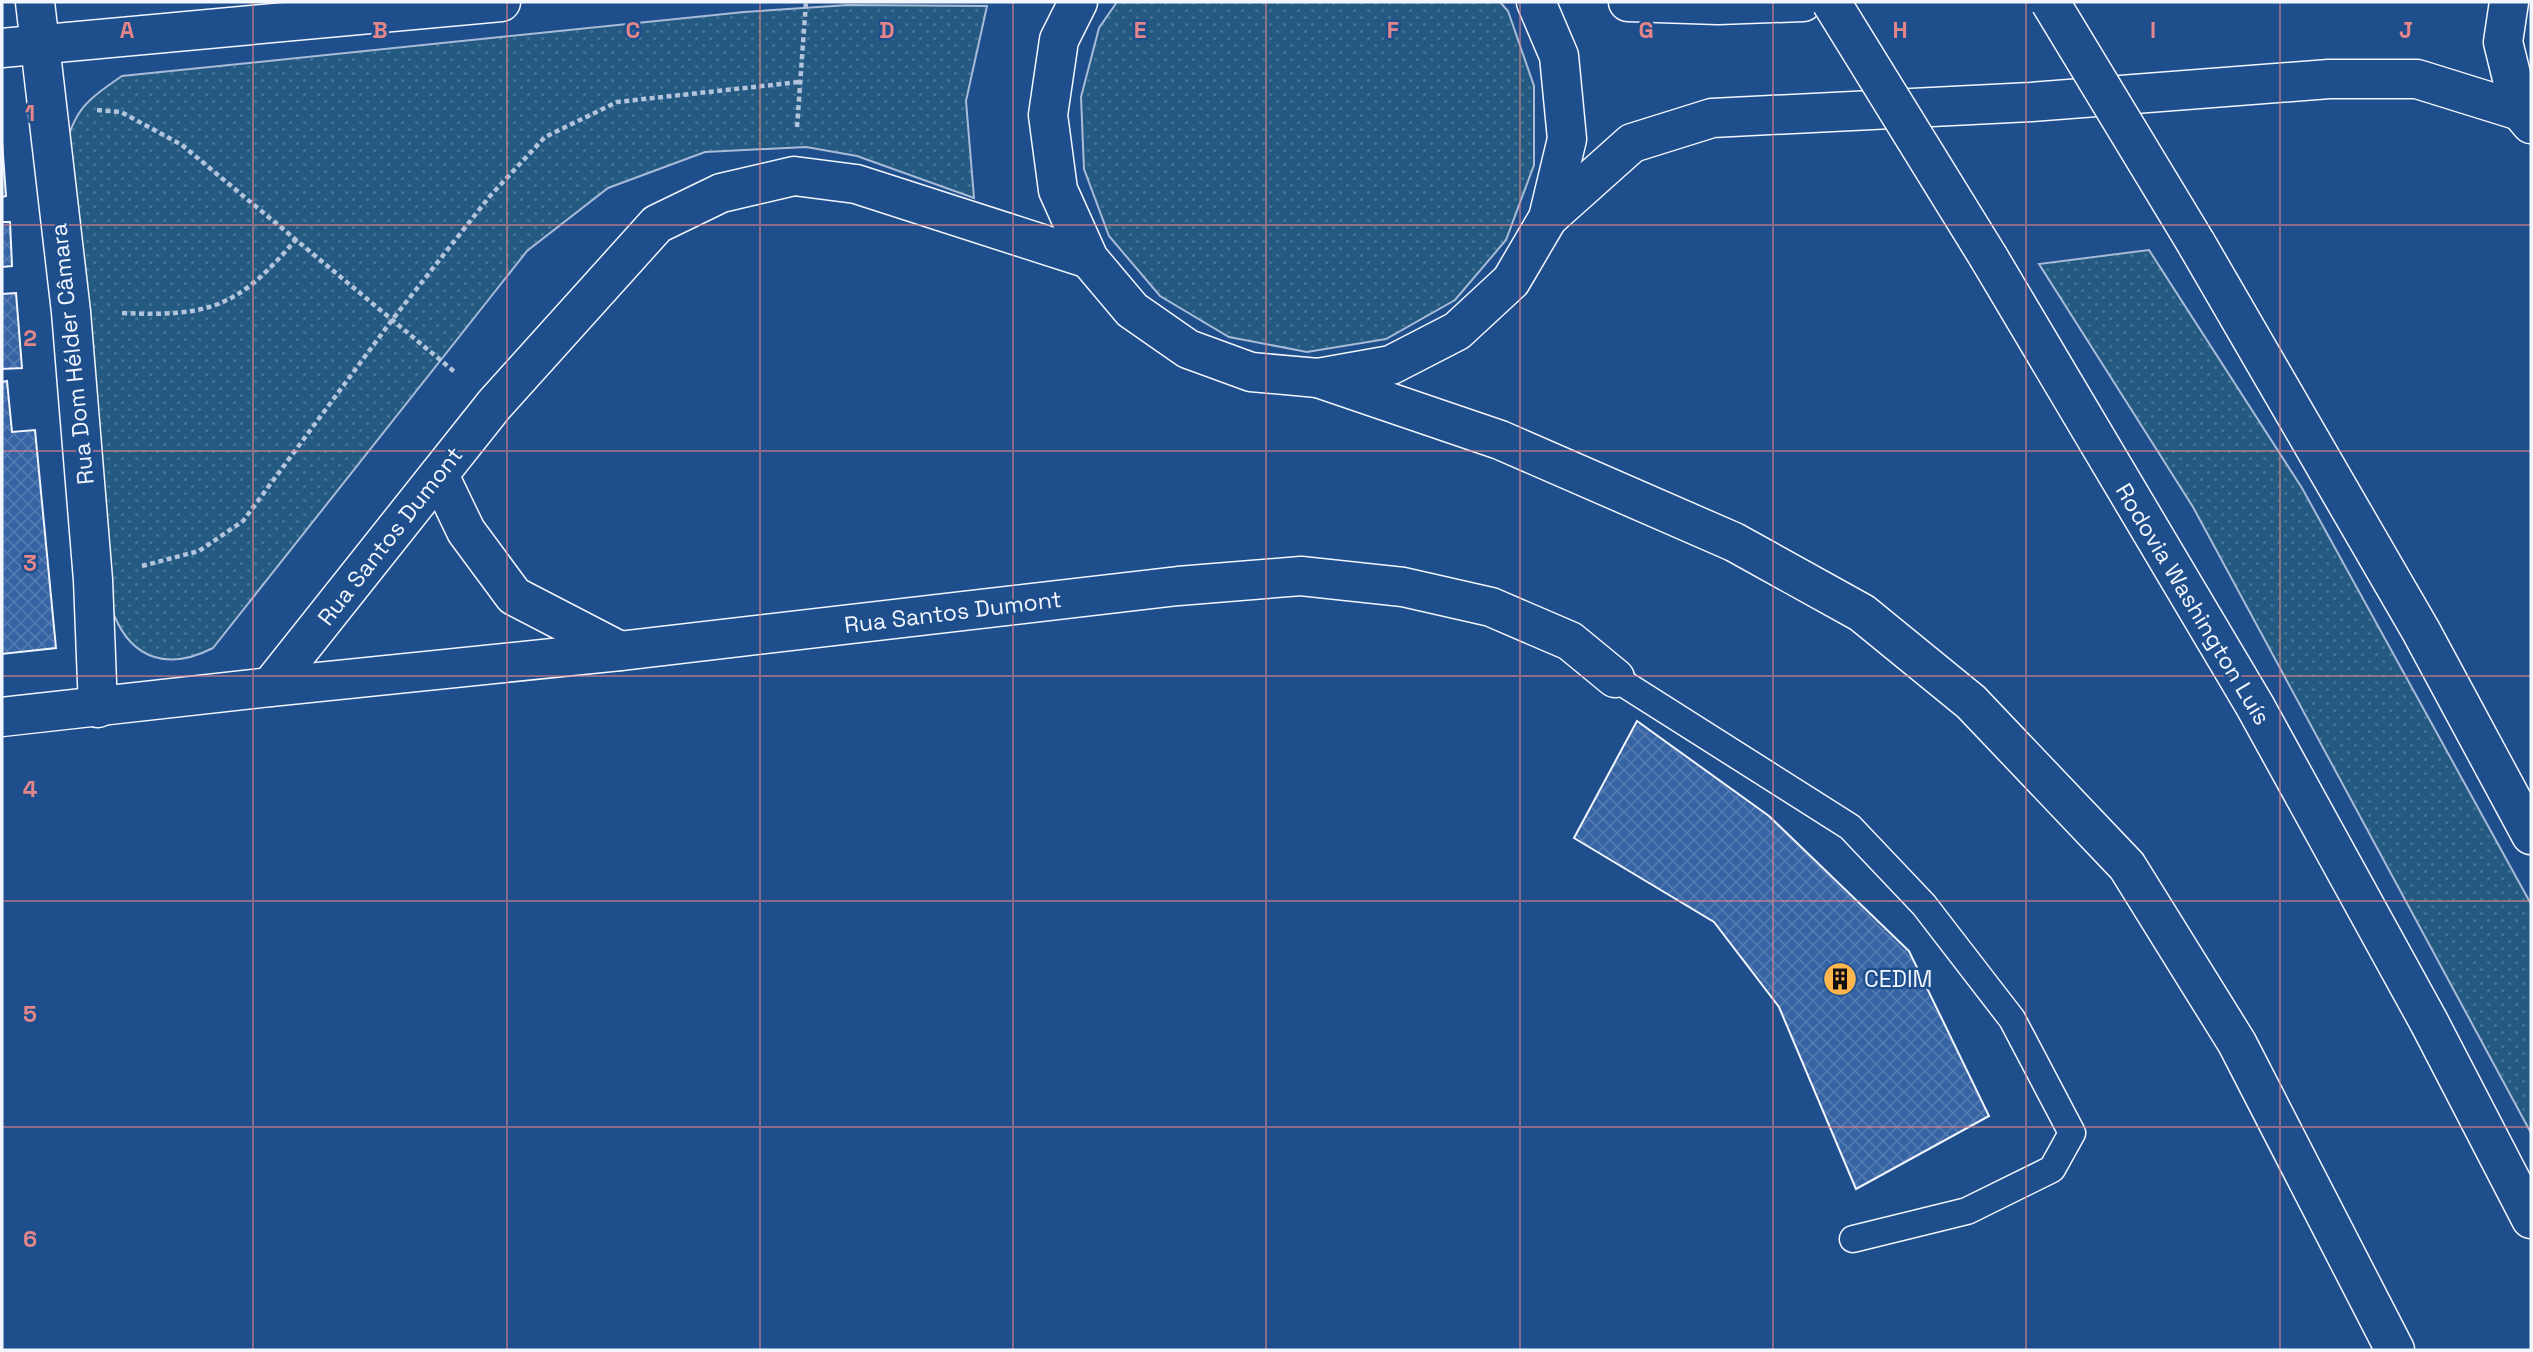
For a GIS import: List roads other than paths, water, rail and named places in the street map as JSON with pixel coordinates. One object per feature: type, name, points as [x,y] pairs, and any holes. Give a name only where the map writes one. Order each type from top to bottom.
[{"type":"main road","name":"Rua Dom Hélder Câmara","points":[[35,2],[20,45],[46,106],[71,312],[93,580],[98,708]]},
{"type":"main road","points":[[20,45],[501,2]]},
{"type":"main road","points":[[1078,2],[1059,40],[1048,115],[1058,190],[1089,259],[1132,310],[1188,349],[1251,372],[1318,378],[1500,440],[1734,542],[1862,613],[1971,702],[2127,866],[2237,1043],[2395,1350]]},
{"type":"main road","points":[[1318,378],[1391,365],[1457,331],[1511,281],[1548,218],[1567,139],[1559,56],[1536,2]]},
{"type":"main road","points":[[1628,2],[1718,5],[1803,2]]},
{"type":"main road","name":"Rodovia Washington Luís","points":[[1831,2],[1989,258],[2255,706],[2430,1024],[2531,1220]]},
{"type":"main road","points":[[2050,2],[2196,243],[2421,631],[2531,835]]},
{"type":"main road","points":[[2508,2],[2503,42],[2525,117]]},
{"type":"main road","points":[[1548,218],[1632,143],[1712,118],[2031,102],[2342,79],[2417,79],[2525,117]]},
{"type":"main road","name":"Rua Santos Dumont","points":[[271,687],[494,405],[657,224],[721,193],[794,176],[856,184],[1089,259]]},
{"type":"main road","points":[[439,474],[466,531],[514,596],[620,651]]},
{"type":"main road","name":"Rua Santos Dumont","points":[[2,717],[620,651],[1178,586],[1301,576],[1403,587],[1491,607],[1570,641],[1615,678]]},
{"type":"lane","points":[[1615,678],[1850,827],[1924,905],[2012,1019],[2072,1133],[2052,1169],[1967,1211],[1853,1239]]},
{"type":"place","name":"CEDIM","points":[[1840,979]]}]
